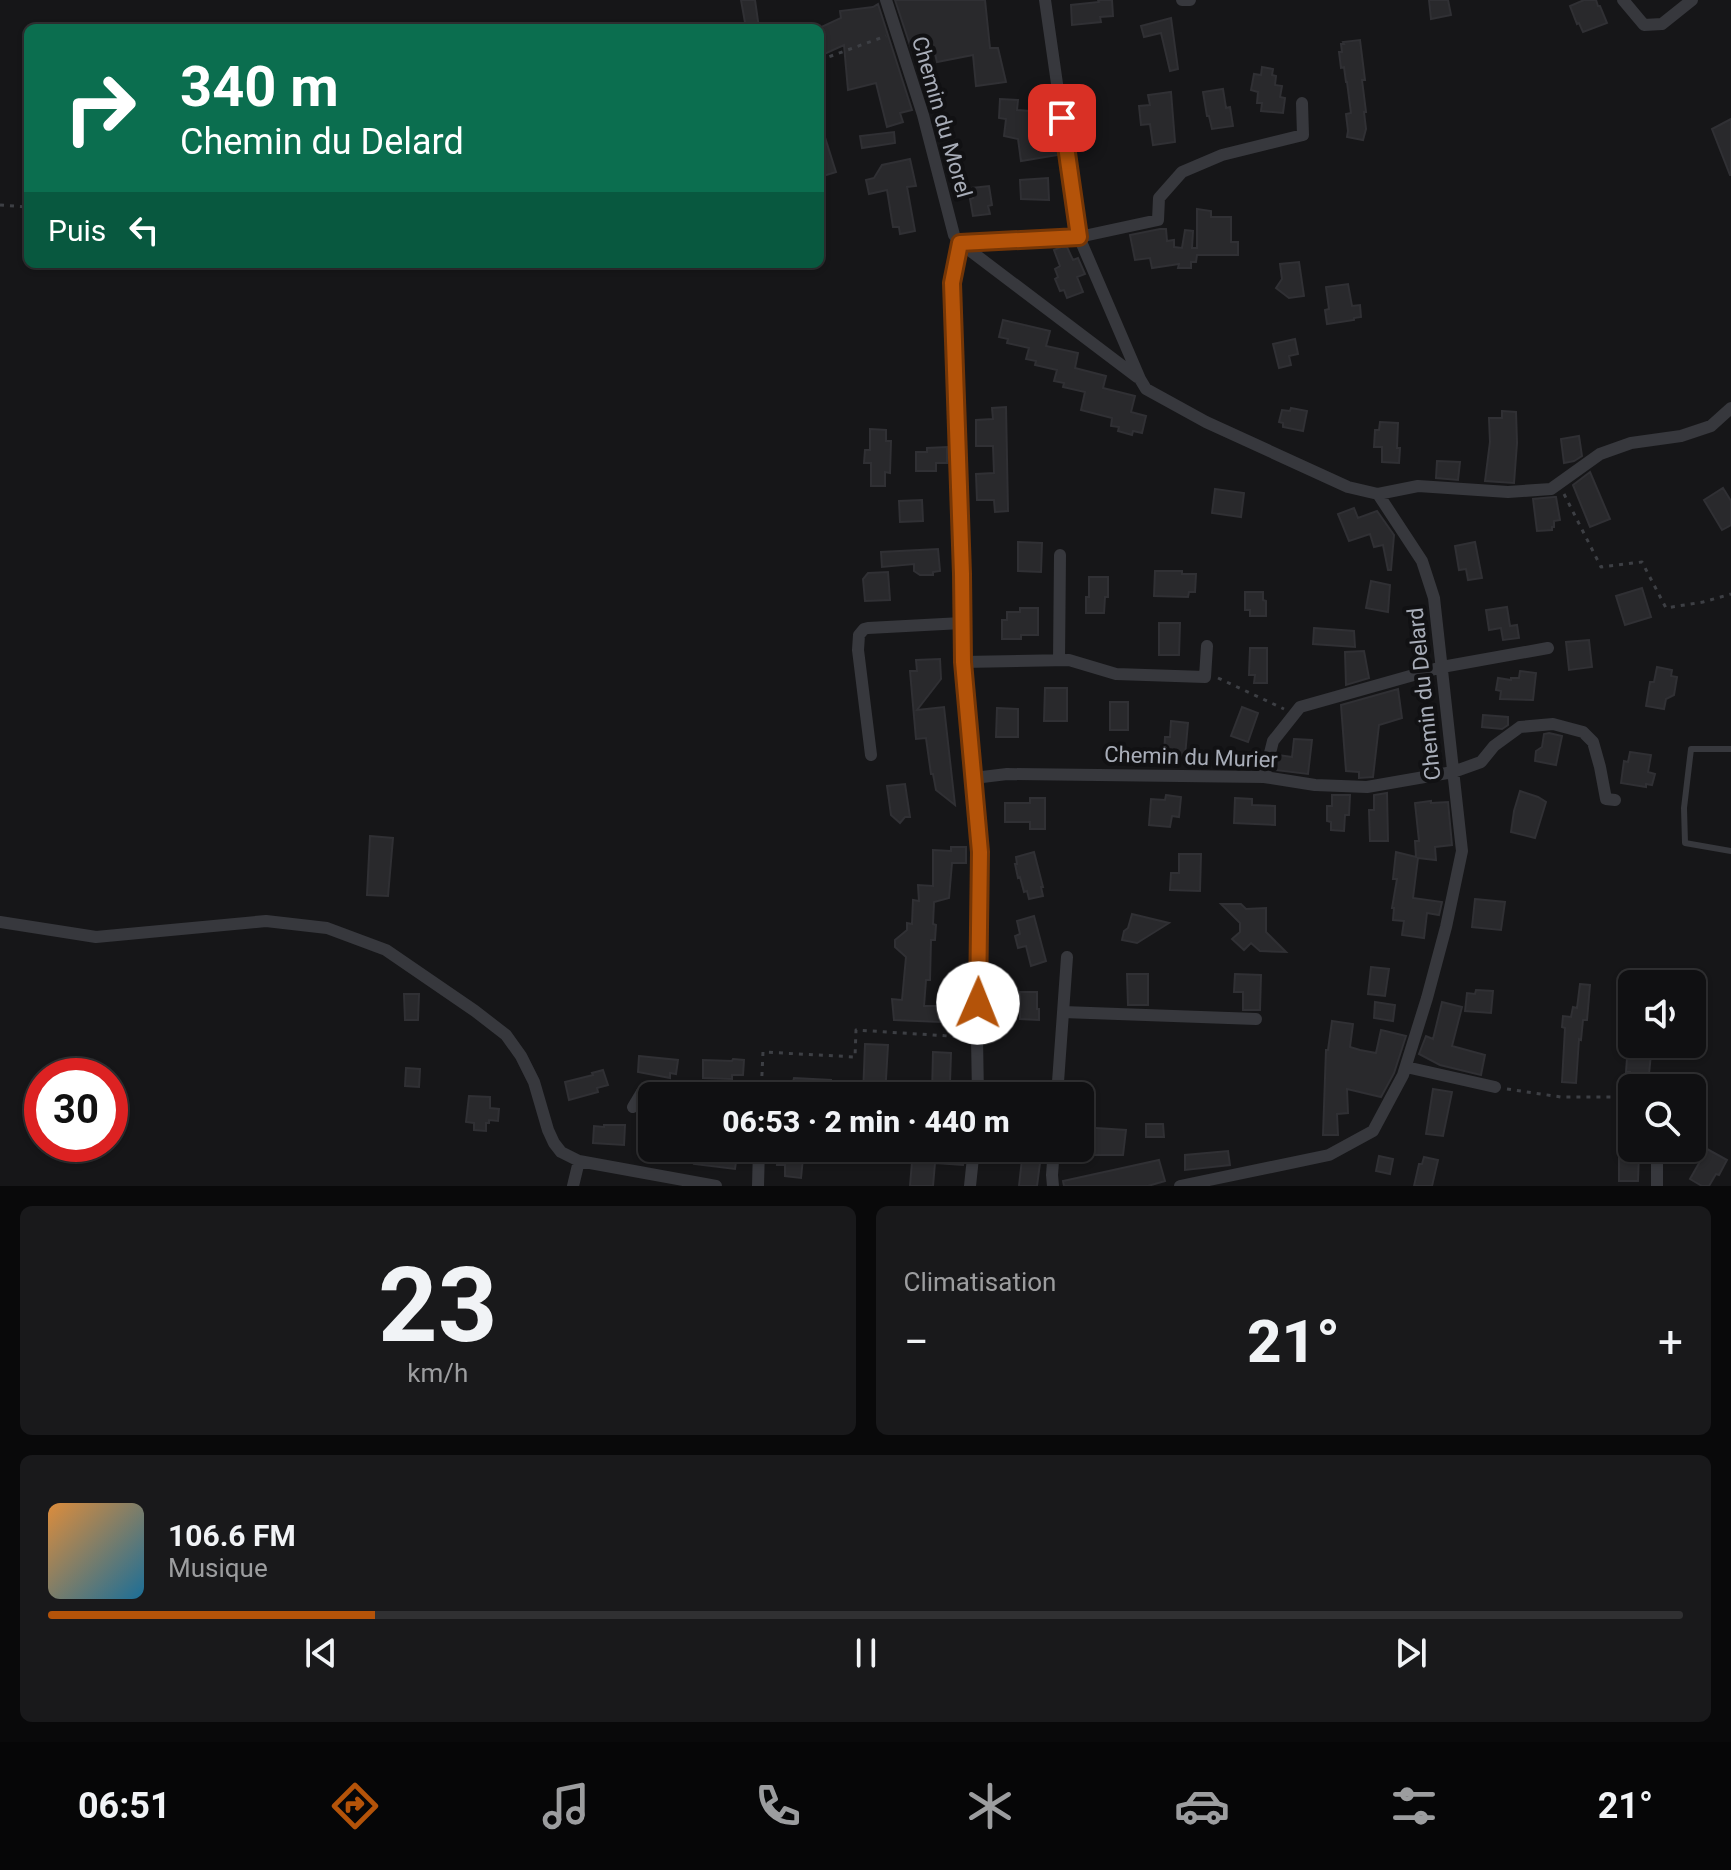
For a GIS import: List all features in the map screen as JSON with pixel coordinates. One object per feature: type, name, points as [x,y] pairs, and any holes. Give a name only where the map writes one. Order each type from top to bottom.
[{"type":"street","name":"Chemin du Morel","points":[[886,0],[923,115],[954,235],[960,243]]},
{"type":"street","points":[[1045,0],[1079,237],[1146,389],[1206,422],[1348,487],[1378,494],[1418,486],[1508,492],[1551,489],[1600,454],[1631,443],[1681,436],[1711,426],[1731,408]]},
{"type":"street","points":[[1182,0],[1190,0]]},
{"type":"street","points":[[1623,0],[1644,25],[1662,24],[1692,0]]},
{"type":"street","points":[[960,243],[1079,237],[1158,220],[1159,198],[1182,172],[1222,155],[1303,135],[1302,103]]},
{"type":"street","points":[[960,243],[1140,379]]},
{"type":"street","points":[[960,243],[952,283],[963,662],[980,852],[978,1082]]},
{"type":"street","name":"Chemin du Delard","points":[[1180,1186],[1329,1155],[1373,1131],[1406,1067],[1427,998],[1462,851],[1434,598],[1422,561],[1378,494]]},
{"type":"street","points":[[1059,660],[1060,555]]},
{"type":"street","points":[[871,755],[858,650],[859,635],[864,629],[878,626],[962,623]]},
{"type":"street","points":[[963,662],[1069,660],[1116,674],[1205,677],[1207,646]]},
{"type":"street","points":[[1264,777],[1273,741],[1300,707],[1442,667],[1548,648]]},
{"type":"street","name":"Chemin du Murier","points":[[974,778],[1007,774],[1264,777],[1315,785],[1367,787],[1453,772],[1481,762],[1494,746],[1520,727],[1553,724],[1583,732],[1593,742],[1606,799],[1615,800]]},
{"type":"street","points":[[0,922],[96,937],[266,921],[327,928],[386,950],[506,1035],[534,1082],[548,1130],[561,1152],[579,1161],[716,1186]]},
{"type":"street","points":[[1058,1082],[1067,957]]},
{"type":"street","points":[[1063,1012],[1256,1019]]},
{"type":"street","points":[[1406,1067],[1495,1087]]},
{"type":"street","points":[[633,1107],[638,1099]]},
{"type":"street","points":[[573,1186],[579,1161]]},
{"type":"street","points":[[758,1186],[759,1162]]},
{"type":"street","points":[[970,1186],[973,1162]]},
{"type":"street","points":[[1053,1186],[1054,1162]]},
{"type":"street","points":[[1657,1162],[1657,1186]]},
{"type":"lane","points":[[1731,749],[1691,749],[1684,808],[1685,843],[1731,851]]},
{"type":"path","points":[[824,59],[897,32]]},
{"type":"path","points":[[0,205],[24,207]]},
{"type":"path","points":[[1558,483],[1601,567],[1642,562],[1666,608],[1731,594]]},
{"type":"path","points":[[1205,677],[1220,679],[1294,714]]},
{"type":"path","points":[[762,1082],[763,1052],[855,1057],[856,1030],[977,1038]]},
{"type":"path","points":[[1495,1087],[1561,1097],[1618,1097]]},
{"type":"building","points":[[741,0],[755,0],[758,24],[745,24]]},
{"type":"building","points":[[895,0],[985,0],[990,48],[998,48],[1006,82],[976,86],[973,55],[937,62],[932,42],[911,48]]},
{"type":"building","points":[[1112,0],[1113,16],[1100,17],[1101,22],[1072,25],[1071,5]]},
{"type":"building","points":[[1429,0],[1448,0],[1451,15],[1431,19]]},
{"type":"building","points":[[1584,0],[1596,0],[1607,23],[1583,32],[1570,6]]},
{"type":"building","points":[[878,4],[912,110],[900,113],[903,122],[887,127],[876,83],[848,90],[844,45],[824,54],[824,26],[841,18],[840,11]]},
{"type":"building","points":[[1171,18],[1178,69],[1170,71],[1161,33],[1144,37],[1141,26]]},
{"type":"building","points":[[1360,40],[1366,112],[1363,140],[1347,137],[1346,114],[1351,113],[1339,52],[1342,52],[1343,42]]},
{"type":"building","points":[[1262,67],[1273,69],[1275,85],[1282,86],[1280,97],[1285,98],[1283,113],[1261,111],[1262,103],[1257,103],[1258,92],[1251,90],[1254,74],[1261,75]]},
{"type":"building","points":[[1223,89],[1233,126],[1212,129],[1203,92]]},
{"type":"building","points":[[1171,92],[1175,142],[1153,145],[1150,124],[1141,125],[1139,106],[1150,105],[1148,95]]},
{"type":"building","points":[[1000,99],[1018,100],[1017,110],[1044,112],[1041,146],[1057,144],[1058,155],[1021,161],[1018,139],[1004,136],[1006,119],[999,118]]},
{"type":"building","points":[[1731,119],[1731,175],[1730,175],[1712,129]]},
{"type":"building","points":[[894,132],[895,143],[862,148],[860,136]]},
{"type":"building","points":[[824,134],[836,172],[824,176]]},
{"type":"building","points":[[910,159],[916,186],[907,187],[915,231],[900,234],[899,227],[893,227],[887,190],[869,194],[866,180],[874,178],[882,165]]},
{"type":"building","points":[[1048,178],[1049,200],[1021,199],[1020,180]]},
{"type":"building","points":[[989,186],[990,214],[973,216],[972,188]]},
{"type":"building","points":[[1197,209],[1211,211],[1211,217],[1231,217],[1231,242],[1238,242],[1238,255],[1197,255],[1196,262],[1191,262],[1191,268],[1178,268],[1179,264],[1152,268],[1150,258],[1135,260],[1130,235],[1160,229],[1166,229],[1167,241],[1174,240],[1174,247],[1182,248],[1185,230],[1193,231],[1192,248],[1197,248]]},
{"type":"building","points":[[1067,247],[1073,260],[1078,258],[1085,274],[1077,277],[1083,292],[1067,298],[1055,279],[1058,277],[1055,269],[1060,266],[1054,250]]},
{"type":"building","points":[[1299,262],[1304,296],[1289,298],[1276,288],[1282,279],[1280,264]]},
{"type":"building","points":[[1348,284],[1352,306],[1360,305],[1361,317],[1327,324],[1325,310],[1329,309],[1326,287]]},
{"type":"building","points":[[1003,320],[1050,331],[1046,346],[1078,353],[1075,368],[1106,376],[1103,388],[1135,396],[1131,412],[1146,416],[1142,433],[1133,431],[1132,435],[1118,431],[1119,427],[1111,426],[1112,418],[1081,410],[1085,392],[1063,387],[1064,383],[1054,381],[1057,370],[1035,365],[1036,361],[1026,359],[1029,348],[1007,343],[1008,339],[999,337]]},
{"type":"building","points":[[1295,339],[1298,354],[1289,356],[1291,365],[1279,368],[1273,344]]},
{"type":"building","points":[[1006,407],[1008,511],[995,512],[994,500],[977,500],[976,474],[994,473],[993,446],[976,446],[976,420],[993,419],[992,408]]},
{"type":"building","points":[[1291,408],[1307,411],[1303,431],[1283,427],[1283,423],[1279,422],[1282,410],[1290,411]]},
{"type":"building","points":[[1502,411],[1516,412],[1514,483],[1485,481],[1490,442],[1489,418],[1502,418]]},
{"type":"building","points":[[1380,422],[1398,423],[1399,463],[1382,462],[1382,447],[1374,447],[1375,430],[1379,430]]},
{"type":"building","points":[[870,429],[886,430],[886,441],[891,441],[890,473],[885,472],[885,486],[871,486],[871,463],[864,463],[865,450],[870,450]]},
{"type":"building","points":[[1579,436],[1582,456],[1564,463],[1561,439]]},
{"type":"building","points":[[947,447],[947,463],[936,463],[936,471],[916,471],[916,452]]},
{"type":"building","points":[[1437,461],[1460,462],[1458,480],[1436,478]]},
{"type":"building","points":[[1590,472],[1610,519],[1590,527],[1573,485]]},
{"type":"building","points":[[1723,488],[1731,501],[1731,525],[1722,530],[1704,500]]},
{"type":"building","points":[[1215,489],[1244,493],[1241,517],[1212,513]]},
{"type":"building","points":[[1556,497],[1560,520],[1554,521],[1552,530],[1537,531],[1533,499]]},
{"type":"building","points":[[922,500],[923,521],[900,522],[899,501]]},
{"type":"building","points":[[1354,508],[1358,518],[1377,511],[1394,535],[1391,570],[1388,570],[1383,545],[1374,547],[1370,534],[1349,541],[1338,514]]},
{"type":"building","points":[[1018,542],[1042,543],[1041,572],[1018,571]]},
{"type":"building","points":[[1475,542],[1482,578],[1468,580],[1466,569],[1459,570],[1455,546]]},
{"type":"building","points":[[938,549],[940,571],[933,572],[933,575],[920,575],[914,571],[914,564],[882,567],[881,552]]},
{"type":"building","points":[[1155,571],[1196,574],[1195,592],[1189,592],[1188,597],[1154,596]]},
{"type":"building","points":[[888,572],[890,600],[865,601],[863,579],[868,573]]},
{"type":"building","points":[[1089,577],[1108,577],[1104,613],[1086,613]]},
{"type":"building","points":[[1371,581],[1390,585],[1388,612],[1366,608]]},
{"type":"building","points":[[1642,588],[1651,617],[1625,625],[1616,596]]},
{"type":"building","points":[[1245,592],[1263,592],[1266,616],[1250,616],[1250,610],[1245,610]]},
{"type":"building","points":[[1507,607],[1510,626],[1517,625],[1519,638],[1503,640],[1501,628],[1489,630],[1486,610]]},
{"type":"building","points":[[1020,608],[1038,608],[1038,635],[1002,639],[1002,620],[1007,620],[1007,612],[1020,612]]},
{"type":"building","points":[[1159,623],[1180,623],[1179,655],[1159,655]]},
{"type":"building","points":[[1314,628],[1354,631],[1355,647],[1313,644]]},
{"type":"building","points":[[1589,640],[1592,667],[1569,670],[1566,642]]},
{"type":"building","points":[[1250,648],[1267,648],[1267,683],[1254,683],[1255,675],[1249,675]]},
{"type":"building","points":[[1364,651],[1369,678],[1346,685],[1345,652]]},
{"type":"building","points":[[940,659],[941,679],[917,710],[944,707],[955,805],[936,790],[926,738],[916,739],[910,671],[917,671],[916,660]]},
{"type":"building","points":[[1657,667],[1672,670],[1671,676],[1677,677],[1674,695],[1666,699],[1664,709],[1646,706],[1650,682],[1654,682]]},
{"type":"building","points":[[1520,671],[1536,673],[1533,700],[1500,699],[1501,691],[1496,690],[1498,678],[1519,678]]},
{"type":"building","points":[[1045,688],[1067,688],[1067,721],[1044,721]]},
{"type":"building","points":[[1398,689],[1402,718],[1379,725],[1373,777],[1359,778],[1359,772],[1346,771],[1341,705]]},
{"type":"building","points":[[1110,702],[1128,702],[1128,730],[1110,730]]},
{"type":"building","points":[[1242,707],[1258,713],[1248,742],[1231,736]]},
{"type":"building","points":[[997,708],[1018,709],[1018,737],[996,737]]},
{"type":"building","points":[[1483,715],[1508,717],[1508,725],[1502,729],[1482,727]]},
{"type":"building","points":[[1171,721],[1188,723],[1185,756],[1164,754],[1165,737],[1170,737]]},
{"type":"building","points":[[1544,734],[1562,736],[1556,765],[1535,761]]},
{"type":"building","points":[[1294,739],[1312,740],[1308,774],[1275,770],[1279,755],[1292,757]]},
{"type":"building","points":[[1630,752],[1651,755],[1648,772],[1655,774],[1652,785],[1621,783],[1624,761],[1628,762]]},
{"type":"building","points":[[905,784],[910,817],[905,817],[900,823],[891,815],[887,786]]},
{"type":"building","points":[[1520,791],[1546,802],[1535,838],[1511,832]]},
{"type":"building","points":[[1387,793],[1388,841],[1370,841],[1369,810],[1374,810],[1374,795]]},
{"type":"building","points":[[1166,795],[1181,797],[1179,817],[1172,816],[1170,827],[1149,825],[1151,799],[1165,800]]},
{"type":"building","points":[[1332,795],[1350,795],[1344,831],[1331,830],[1331,822],[1327,821],[1327,806],[1332,806]]},
{"type":"building","points":[[1030,798],[1045,798],[1045,829],[1030,829],[1030,822],[1005,822],[1005,803],[1030,803]]},
{"type":"building","points":[[1235,798],[1252,799],[1252,805],[1275,806],[1275,825],[1234,823]]},
{"type":"building","points":[[1448,802],[1452,845],[1435,847],[1436,860],[1418,858],[1413,898],[1442,902],[1439,915],[1427,913],[1424,938],[1402,935],[1404,921],[1393,920],[1397,879],[1393,879],[1396,852],[1416,857],[1415,841],[1419,841],[1415,803]]},
{"type":"building","points":[[370,836],[393,838],[388,896],[367,895]]},
{"type":"building","points":[[951,847],[966,847],[966,863],[952,863],[949,898],[934,902],[935,940],[931,940],[930,980],[926,980],[924,1006],[943,1006],[941,1022],[894,1020],[892,999],[902,1000],[906,957],[895,947],[895,940],[907,930],[907,923],[912,924],[913,900],[919,901],[918,885],[933,886],[933,850],[951,851]]},
{"type":"building","points":[[1034,852],[1043,896],[1029,899],[1018,878],[1015,864],[1016,857]]},
{"type":"building","points":[[1179,854],[1201,854],[1200,891],[1170,890],[1171,873],[1179,873]]},
{"type":"building","points":[[1475,899],[1505,902],[1501,930],[1472,927]]},
{"type":"building","points":[[1221,904],[1241,904],[1246,909],[1266,908],[1266,932],[1286,952],[1260,951],[1251,943],[1244,950],[1232,939],[1240,932],[1240,923]]},
{"type":"building","points":[[1132,914],[1169,923],[1137,943],[1122,940]]},
{"type":"building","points":[[1034,916],[1046,961],[1031,966],[1026,946],[1018,948],[1015,936],[1020,934],[1017,921]]},
{"type":"building","points":[[1371,967],[1389,969],[1385,996],[1368,994]]},
{"type":"building","points":[[1127,974],[1148,974],[1148,1005],[1128,1005]]},
{"type":"building","points":[[1235,974],[1261,975],[1260,1010],[1243,1010],[1243,992],[1234,992]]},
{"type":"building","points":[[1580,984],[1590,985],[1587,1020],[1583,1020],[1579,1039],[1576,1083],[1562,1082],[1563,1016],[1571,1017],[1573,1007],[1577,1008]]},
{"type":"building","points":[[1476,990],[1493,991],[1491,1013],[1465,1011],[1467,993],[1475,994]]},
{"type":"building","points":[[1020,992],[1037,992],[1039,1020],[1020,1019]]},
{"type":"building","points":[[404,994],[419,994],[418,1020],[405,1020]]},
{"type":"building","points":[[1375,1002],[1395,1005],[1393,1021],[1374,1018]]},
{"type":"building","points":[[1442,1002],[1462,1007],[1452,1046],[1485,1055],[1481,1075],[1440,1065],[1419,1054],[1426,1036],[1433,1039]]},
{"type":"building","points":[[1332,1021],[1353,1024],[1350,1047],[1360,1050],[1376,1053],[1381,1030],[1406,1036],[1394,1073],[1381,1097],[1347,1089],[1348,1113],[1337,1114],[1338,1135],[1323,1135],[1326,1050]]},
{"type":"building","points":[[865,1044],[888,1045],[886,1082],[864,1082]]},
{"type":"building","points":[[933,1052],[951,1053],[950,1082],[932,1082]]},
{"type":"building","points":[[639,1056],[678,1060],[676,1074],[670,1073],[670,1078],[638,1072]]},
{"type":"building","points":[[1627,1058],[1651,1058],[1649,1074],[1626,1072]]},
{"type":"building","points":[[703,1060],[744,1060],[743,1075],[732,1075],[732,1079],[703,1078]]},
{"type":"building","points":[[406,1068],[420,1069],[419,1087],[405,1086]]},
{"type":"building","points":[[603,1070],[608,1085],[597,1088],[598,1092],[569,1100],[565,1082]]},
{"type":"building","points":[[794,1078],[831,1080],[831,1082],[793,1082]]},
{"type":"building","points":[[1433,1089],[1452,1092],[1443,1136],[1426,1134]]},
{"type":"building","points":[[469,1096],[490,1097],[490,1108],[499,1109],[498,1121],[489,1120],[486,1131],[474,1130],[474,1123],[466,1122]]},
{"type":"building","points":[[1146,1124],[1163,1124],[1164,1137],[1146,1137]]},
{"type":"building","points":[[625,1125],[624,1145],[593,1143],[594,1126]]},
{"type":"building","points":[[1094,1128],[1126,1130],[1123,1155],[1094,1155]]},
{"type":"building","points":[[1228,1151],[1230,1165],[1185,1170],[1185,1155]]},
{"type":"building","points":[[1706,1151],[1727,1160],[1709,1186],[1702,1186],[1690,1179],[1700,1162],[1706,1162]]},
{"type":"building","points":[[1379,1156],[1393,1159],[1390,1174],[1376,1171]]},
{"type":"building","points":[[1424,1157],[1438,1160],[1432,1186],[1414,1186],[1419,1164],[1422,1164]]},
{"type":"building","points":[[1159,1160],[1165,1181],[1148,1186],[1064,1186],[1063,1181]]},
{"type":"building","points":[[694,1162],[736,1162],[735,1169]]},
{"type":"building","points":[[777,1162],[803,1162],[801,1178],[785,1176],[785,1165],[777,1165]]},
{"type":"building","points":[[912,1162],[963,1162],[963,1165],[935,1163],[933,1186],[910,1186]]},
{"type":"building","points":[[1022,1162],[1040,1162],[1037,1186],[1019,1186]]},
{"type":"building","points":[[1619,1162],[1639,1162],[1638,1181],[1619,1181]]},
{"type":"route","points":[[978,1003],[980,852],[963,662],[952,283],[960,243],[1079,237],[1062,118]]}]
